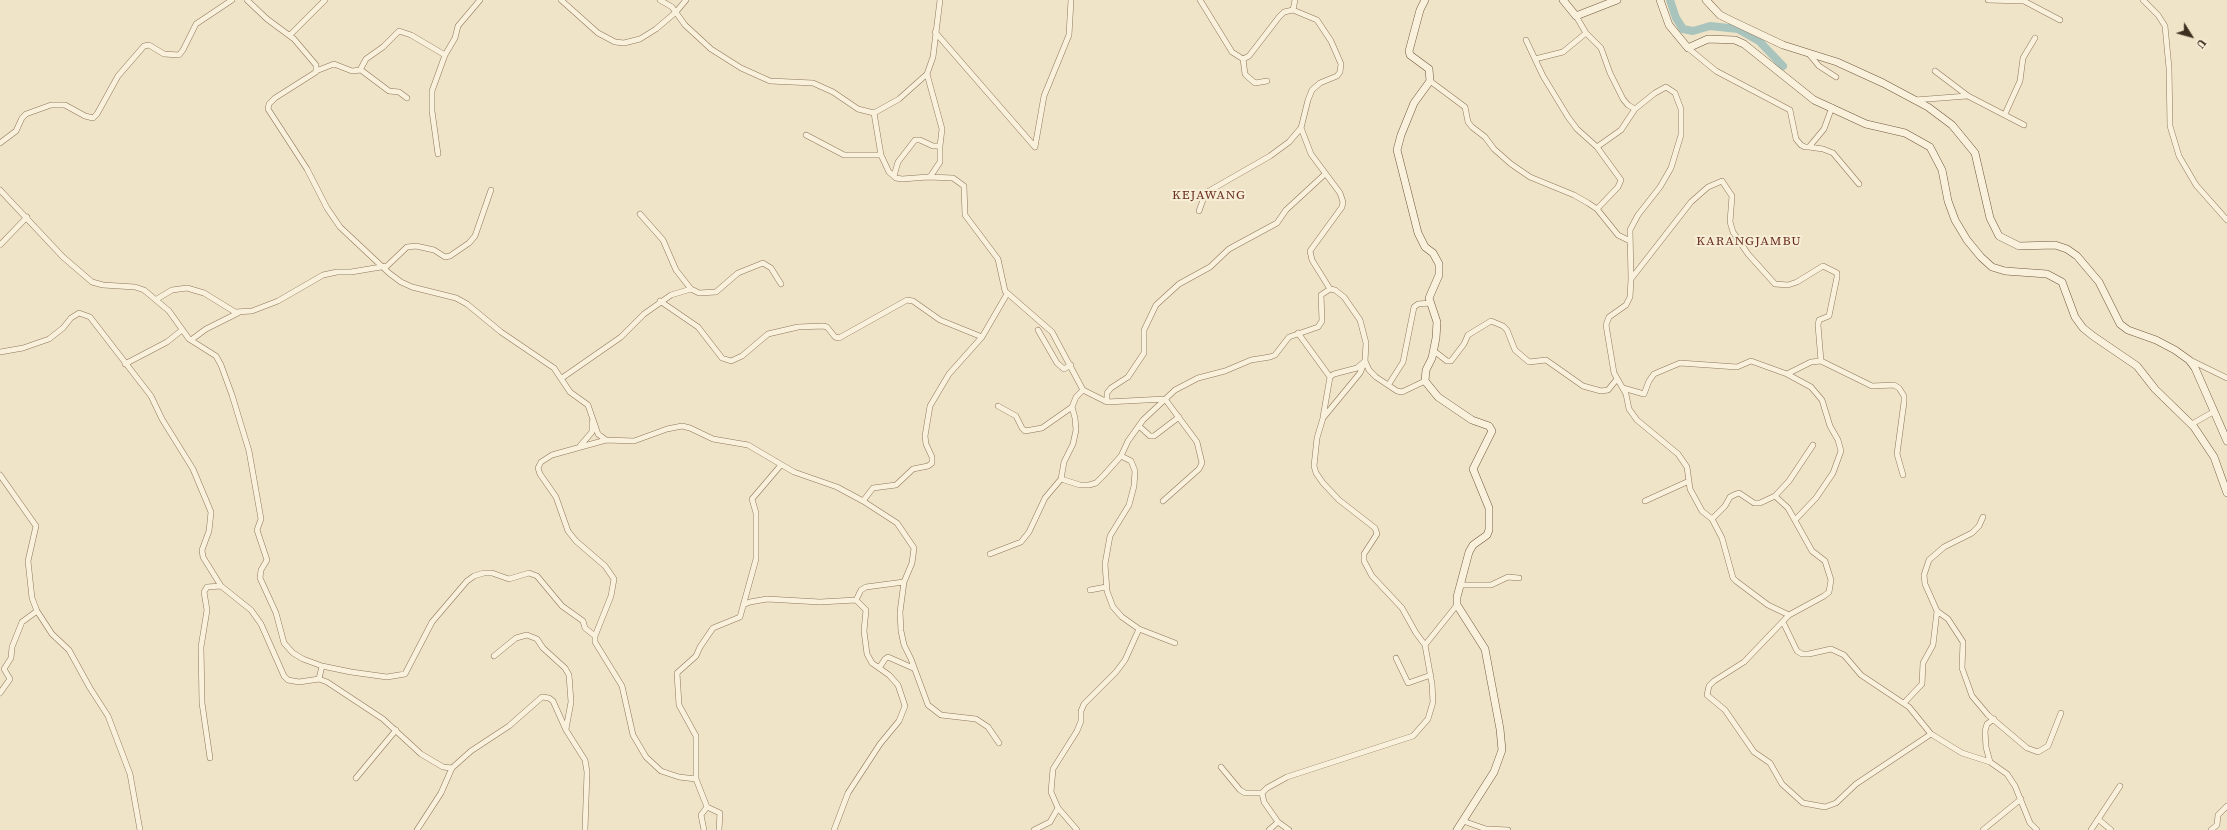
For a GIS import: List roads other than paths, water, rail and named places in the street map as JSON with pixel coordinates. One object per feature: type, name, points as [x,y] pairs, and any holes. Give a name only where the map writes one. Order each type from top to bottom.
[{"type":"street","points":[[0,143],[16,131],[19,122],[26,114],[51,105],[65,105],[85,116],[93,118],[97,114],[118,76],[144,46],[149,45],[164,54],[178,54],[183,50],[196,24],[232,0]]},
{"type":"street","points":[[247,0],[267,19],[290,35],[316,65],[316,71]]},
{"type":"street","points":[[290,35],[325,0]]},
{"type":"street","points":[[438,154],[432,111],[432,91],[445,55],[453,43],[458,26],[480,0]]},
{"type":"street","points":[[561,0],[598,33],[615,42],[624,43],[640,39],[676,12],[686,0]]},
{"type":"street","points":[[660,0],[676,12],[685,25],[712,49],[741,68],[770,81],[813,83],[829,90],[864,112],[874,113],[899,99],[927,74],[933,57],[940,0]]},
{"type":"street","points":[[935,32],[1035,147],[1044,96],[1069,35],[1071,0]]},
{"type":"street","points":[[1200,0],[1232,52],[1243,59],[1245,74],[1255,83],[1267,81]]},
{"type":"street","points":[[1293,10],[1295,0]]},
{"type":"street","points":[[1425,0],[1420,10],[1409,51],[1410,55],[1429,69],[1430,81],[1414,103],[1400,135],[1397,150],[1418,233],[1425,247],[1433,253],[1439,264],[1439,275],[1430,298],[1430,303],[1438,322],[1434,351],[1426,370],[1425,381],[1438,397],[1472,420],[1489,426],[1492,431],[1473,469],[1489,508],[1489,530],[1487,535],[1473,545],[1469,552],[1455,606],[1425,645]]},
{"type":"street","points":[[1563,0],[1576,16],[1586,33],[1601,48],[1623,99],[1635,109]]},
{"type":"street","points":[[1576,16],[1616,0]]},
{"type":"street","points":[[1660,0],[1669,24],[1699,59],[1716,71],[1790,110],[1796,138],[1801,145],[1823,149],[1833,154],[1859,184]]},
{"type":"street","points":[[1706,0],[1717,12],[1730,20],[1778,43],[1837,62],[1883,83],[1915,100],[1952,125],[1975,153],[1990,218],[1999,236],[2019,246],[2055,246],[2067,249],[2077,256],[2099,282],[2120,324],[2128,330],[2165,345],[2189,360],[2227,378]]},
{"type":"street","points":[[1988,0],[2024,1],[2060,20]]},
{"type":"street","points":[[2143,0],[2158,15],[2165,26],[2169,68],[2170,126],[2176,145],[2196,185],[2227,220]]},
{"type":"street","points":[[1199,211],[1204,197],[1209,191],[1270,156],[1289,142],[1301,128],[1312,90],[1320,83],[1337,76],[1340,72],[1341,64],[1331,41],[1320,24],[1311,17],[1293,10],[1284,12],[1249,56],[1243,59]]},
{"type":"street","points":[[360,70],[366,59],[383,47],[399,31],[411,35],[445,55]]},
{"type":"street","points":[[1535,59],[1563,52],[1586,33]]},
{"type":"street","points":[[2006,114],[2020,81],[2024,58],[2035,38]]},
{"type":"street","points":[[1688,48],[1708,39],[1736,40],[1744,44],[1808,96],[1820,103],[1832,107],[1866,124],[1905,134],[1930,147],[1942,170],[1948,201],[1955,220],[1967,240],[1981,257],[1992,267],[2005,271],[2047,274],[2062,282],[2075,317],[2083,328],[2137,366],[2155,389],[2194,423],[2214,457],[2227,493]]},
{"type":"street","points":[[1526,40],[1543,76],[1568,117],[1581,134],[1597,148],[1621,180],[1618,187],[1597,210]]},
{"type":"street","points":[[1808,53],[1819,66],[1836,77]]},
{"type":"street","points":[[407,98],[399,92],[389,91],[360,70],[352,71],[334,64],[316,71],[275,98],[268,109],[306,169],[333,218],[346,233],[401,282],[412,287],[438,293],[467,304],[501,332],[554,368],[570,392],[588,405],[599,436],[606,440]]},
{"type":"street","points":[[1935,71],[1968,96],[2006,114],[2024,125]]},
{"type":"street","points":[[927,74],[942,129],[940,162],[930,177]]},
{"type":"street","points":[[1430,81],[1448,92],[1465,107],[1468,122],[1472,127],[1485,137],[1494,149],[1511,164],[1530,177],[1574,195],[1597,210],[1612,230],[1630,241]]},
{"type":"street","points":[[1597,148],[1621,130],[1635,109],[1655,92],[1663,88],[1669,88],[1680,102],[1682,126],[1679,144],[1671,168],[1653,197],[1633,222],[1630,230],[1631,291],[1626,305],[1612,313],[1606,324],[1610,359],[1616,378],[1623,388],[1633,415],[1678,454],[1687,467],[1690,489],[1698,506],[1712,519],[1722,538],[1733,578],[1768,605],[1789,615]]},
{"type":"street","points":[[1915,100],[1968,96]]},
{"type":"street","points":[[1809,147],[1824,129],[1832,107]]},
{"type":"street","points":[[874,113],[881,155],[889,172],[902,179],[930,177],[953,178],[964,186],[965,215],[998,259],[1008,294],[1052,332],[1071,365],[1083,390],[1107,402],[1165,399]]},
{"type":"street","points":[[1301,128],[1311,154],[1340,193],[1343,202],[1342,207],[1310,254],[1330,289],[1335,290],[1344,297],[1360,320],[1366,343],[1365,361],[1360,373],[1323,418]]},
{"type":"street","points":[[806,135],[844,155],[881,155]]},
{"type":"street","points":[[894,176],[898,162],[915,140],[920,140],[933,146],[940,146]]},
{"type":"street","points":[[1107,402],[1107,393],[1111,388],[1128,377],[1144,353],[1144,330],[1156,305],[1179,284],[1210,267],[1229,249],[1277,223],[1286,210],[1325,174]]},
{"type":"street","points":[[1631,280],[1691,202],[1708,187],[1722,181],[1732,196],[1730,222],[1733,232],[1748,254],[1775,284],[1788,285],[1797,282],[1823,266],[1837,273],[1838,277],[1829,316],[1819,320],[1818,326],[1821,361]]},
{"type":"street","points":[[0,190],[63,257],[92,282],[104,285],[135,287],[144,290],[156,299],[174,317],[182,330],[191,340],[210,351],[221,366],[249,451],[261,519],[257,530],[267,560],[261,570],[260,578],[276,613],[284,642],[293,653],[303,659],[322,666],[381,677],[405,674],[432,622],[466,581],[474,576],[484,573],[492,573],[509,579],[529,573],[537,576],[562,606],[582,621],[585,628],[595,636]]},
{"type":"street","points":[[191,340],[238,313],[262,307],[323,275],[336,272],[383,267],[391,263],[408,247],[416,246],[434,250],[445,256],[450,256],[459,251],[474,236],[491,190]]},
{"type":"street","points":[[640,214],[663,240],[676,270],[691,289],[699,293],[716,292],[738,273],[763,263],[771,268],[781,284]]},
{"type":"street","points":[[0,244],[27,217]]},
{"type":"street","points":[[156,299],[172,290],[187,288],[200,291],[228,310],[238,313]]},
{"type":"street","points":[[562,378],[620,337],[660,301],[671,295],[691,289]]},
{"type":"street","points":[[1061,478],[1080,485],[1096,483],[1121,456],[1139,426],[1165,399],[1184,384],[1225,371],[1251,360],[1275,355],[1289,338],[1298,333],[1314,329],[1320,324],[1322,317],[1321,295],[1330,289]]},
{"type":"street","points":[[863,500],[872,488],[896,485],[913,469],[928,466],[932,462],[932,457],[926,444],[925,436],[930,406],[949,374],[982,337],[1008,294]]},
{"type":"street","points":[[660,301],[698,328],[722,358],[731,361],[742,356],[768,334],[798,327],[823,326],[827,327],[835,337],[839,338],[908,300],[913,301],[940,320],[982,337]]},
{"type":"street","points":[[1388,384],[1403,362],[1414,307],[1418,304],[1430,303]]},
{"type":"street","points":[[0,352],[23,348],[49,339],[63,328],[71,318],[79,314],[90,317],[150,396],[162,419],[193,469],[209,503],[211,520],[202,550],[203,557],[221,586],[251,610],[261,624],[281,672],[288,680],[299,682],[319,679],[336,687],[396,730],[421,754],[442,766],[452,768]]},
{"type":"street","points":[[1434,351],[1447,361],[1451,361],[1464,344],[1468,335],[1492,321],[1503,326],[1507,330],[1515,350],[1529,362],[1546,360],[1584,386],[1601,391],[1608,390],[1616,378]]},
{"type":"street","points":[[125,364],[167,342],[182,330]]},
{"type":"street","points":[[1038,330],[1057,363],[1064,368],[1071,365]]},
{"type":"street","points":[[1221,767],[1240,790],[1245,793],[1262,793],[1287,777],[1413,736],[1428,719],[1433,702],[1425,645],[1416,633],[1402,608],[1372,576],[1364,561],[1364,554],[1376,534],[1375,528],[1339,500],[1316,474],[1314,457],[1330,377],[1298,333]]},
{"type":"street","points":[[2189,360],[2195,368],[2227,441]]},
{"type":"street","points":[[1365,361],[1369,370],[1376,377],[1397,391],[1402,392],[1425,381]]},
{"type":"street","points":[[1330,377],[1334,374],[1357,368],[1365,361]]},
{"type":"street","points":[[1623,388],[1644,394],[1649,381],[1654,374],[1686,362],[1701,366],[1737,368],[1751,361],[1787,374],[1810,387],[1819,395],[1830,426],[1838,440],[1841,451],[1833,473],[1816,498],[1796,520]]},
{"type":"street","points":[[1787,374],[1811,362],[1821,361],[1872,386],[1894,385],[1899,388],[1904,396],[1904,402],[1897,454],[1903,475]]},
{"type":"street","points":[[998,406],[1016,416],[1025,431],[1042,428],[1072,407],[1076,397],[1083,390]]},
{"type":"street","points":[[1163,501],[1199,469],[1202,463],[1197,442],[1165,399]]},
{"type":"street","points":[[990,554],[1021,542],[1029,532],[1045,498],[1061,478],[1064,462],[1073,444],[1076,430],[1076,418],[1072,407]]},
{"type":"street","points":[[2194,423],[2213,412]]},
{"type":"street","points":[[580,447],[592,432],[592,417]]},
{"type":"street","points":[[1139,426],[1150,436],[1154,436],[1179,418]]},
{"type":"street","points":[[696,779],[665,774],[653,764],[638,746],[633,735],[622,686],[596,646],[595,636],[611,596],[614,579],[597,558],[571,537],[556,497],[540,474],[538,468],[541,462],[552,455],[606,440],[634,441],[667,429],[682,426],[690,428],[713,439],[748,445],[781,466],[837,487],[863,500],[897,523],[914,548],[912,563],[904,582],[900,612],[901,631],[913,668],[928,705],[934,712],[941,715],[976,719],[988,727],[999,743]]},
{"type":"street","points":[[1712,519],[1725,506],[1730,497],[1736,494],[1742,495],[1754,503],[1760,503],[1775,496],[1789,481],[1813,445]]},
{"type":"street","points":[[1121,456],[1131,461],[1135,471],[1134,486],[1129,505],[1110,536],[1105,564],[1106,587],[1113,607],[1140,629],[1175,643]]},
{"type":"street","points":[[719,830],[720,813],[707,807],[696,779],[696,736],[679,705],[677,673],[696,656],[700,647],[713,628],[740,617],[756,559],[756,513],[752,499],[781,466]]},
{"type":"street","points":[[0,476],[36,526],[28,555],[32,598],[37,611],[52,634],[69,650],[108,716],[130,774],[140,830]]},
{"type":"street","points":[[1645,501],[1689,481]]},
{"type":"street","points":[[1775,496],[1788,508],[1812,551],[1825,561],[1829,570],[1831,586],[1824,596],[1789,615],[1744,662],[1714,681],[1709,686],[1707,695],[1725,710],[1754,752],[1770,763],[1782,784],[1798,800],[1819,807],[1832,806],[1843,799],[1856,784],[1931,734]]},
{"type":"street","points":[[1983,517],[1979,526],[1972,533],[1944,546],[1929,560],[1924,575],[1925,584],[1937,611],[1948,619],[1963,642],[1962,668],[1972,696],[1980,707],[2027,748],[2038,752],[2048,746],[2061,713]]},
{"type":"street","points":[[1460,585],[1491,585],[1508,577],[1519,578]]},
{"type":"street","points":[[856,600],[861,590],[866,587],[904,582]]},
{"type":"street","points":[[210,758],[202,703],[201,647],[207,610],[204,592],[207,587],[221,586]]},
{"type":"street","points":[[1090,590],[1106,587]]},
{"type":"street","points":[[743,605],[750,602],[767,599],[820,602],[856,600],[866,610],[864,631],[867,654],[872,663],[889,675],[898,685],[905,701],[904,712],[880,744],[848,793],[834,830]]},
{"type":"street","points":[[1455,606],[1485,649],[1502,740],[1500,757],[1494,772],[1457,830]]},
{"type":"street","points":[[0,693],[10,679],[4,669],[11,658],[11,650],[22,622],[37,611]]},
{"type":"street","points":[[1904,703],[1922,684],[1922,666],[1933,645],[1937,611]]},
{"type":"street","points":[[1782,622],[1797,651],[1802,654],[1809,654],[1821,650],[1838,651],[1850,660],[1866,680],[1904,703],[1931,734],[1970,758],[1990,762],[2007,774],[2021,799],[2027,817],[2037,830]]},
{"type":"street","points":[[1077,830],[1058,808],[1051,792],[1053,769],[1082,721],[1081,711],[1084,704],[1116,672],[1125,660],[1140,629]]},
{"type":"street","points":[[494,656],[516,638],[527,635],[537,638],[543,648],[565,668],[569,675],[571,702],[566,730]]},
{"type":"street","points":[[879,668],[885,659],[888,658],[913,668]]},
{"type":"street","points":[[1396,658],[1408,683],[1430,675]]},
{"type":"street","points":[[319,679],[322,666]]},
{"type":"street","points":[[417,830],[441,793],[452,768],[471,751],[509,726],[545,696],[553,701],[566,730],[585,760],[587,772],[586,830]]},
{"type":"street","points":[[1990,762],[1986,747],[1985,731],[1987,724],[1994,719]]},
{"type":"street","points":[[356,778],[396,730]]},
{"type":"street","points":[[2091,830],[2120,786]]},
{"type":"street","points":[[1262,793],[1264,802],[1278,822],[1289,830]]},
{"type":"street","points":[[1983,830],[2021,799]]},
{"type":"street","points":[[2210,830],[2217,825],[2218,815],[2227,806]]},
{"type":"street","points":[[704,830],[701,815],[707,807]]},
{"type":"street","points":[[1034,830],[1050,822],[1058,808]]},
{"type":"street","points":[[2098,819],[2111,830]]},
{"type":"street","points":[[1463,821],[1489,830],[1508,830]]},
{"type":"street","points":[[1269,830],[1278,822]]},
{"type":"waterway","points":[[1670,0],[1676,18],[1683,29],[1693,31],[1710,26],[1738,29],[1759,41],[1783,66]]},
{"type":"district","name":"KEJAWANG","points":[[1209,196]]},
{"type":"district","name":"KARANGJAMBU","points":[[1749,242]]}]
